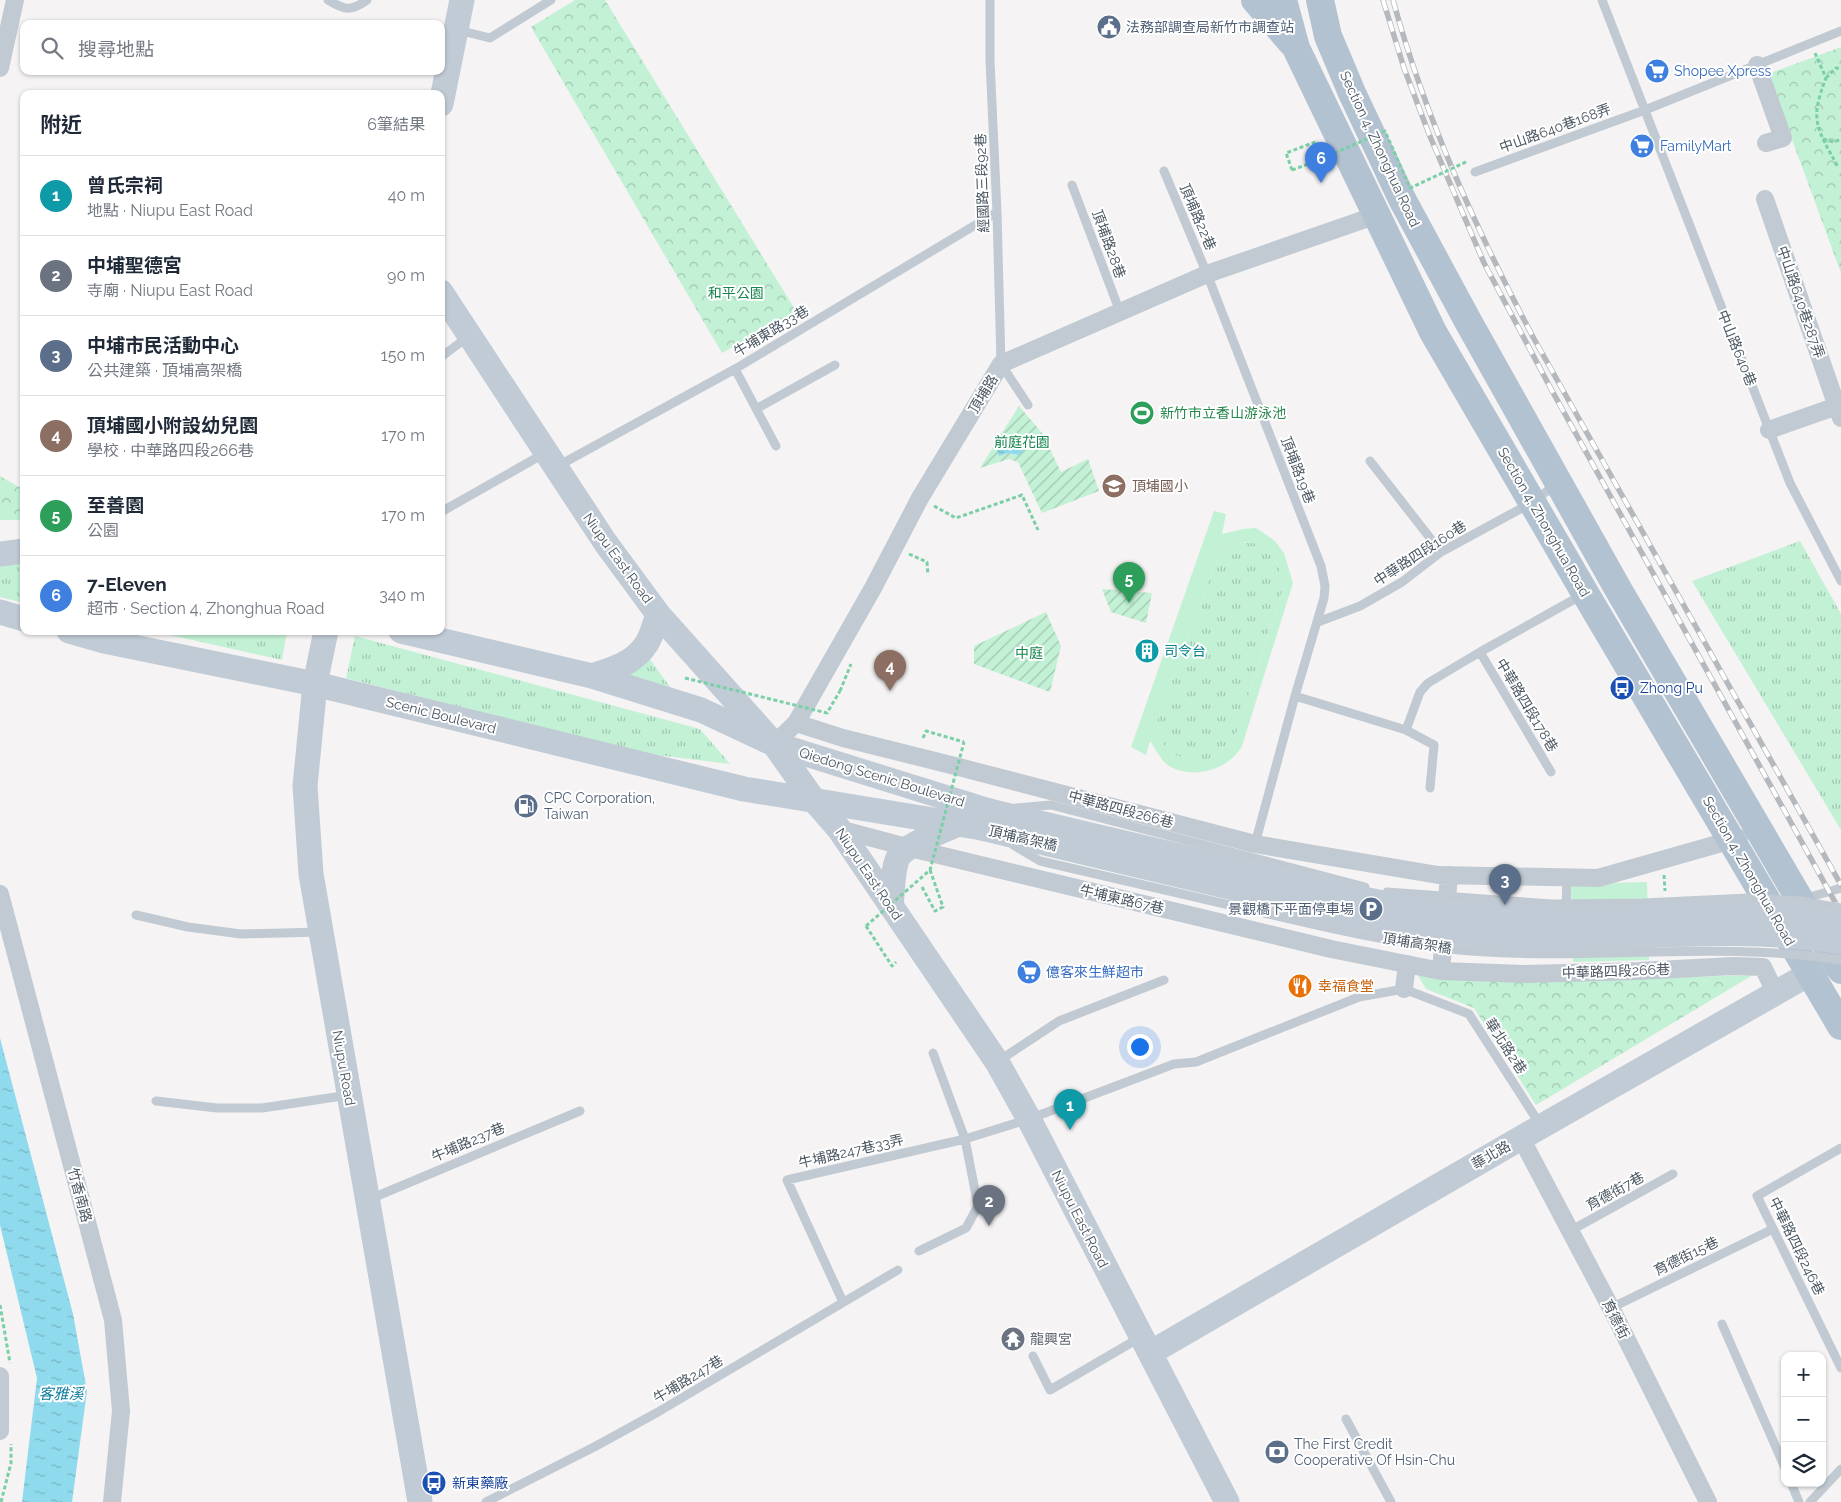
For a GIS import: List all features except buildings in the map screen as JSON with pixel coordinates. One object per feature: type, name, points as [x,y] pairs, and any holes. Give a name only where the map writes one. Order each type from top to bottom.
[{"type":"main road","points":[[1254,0],[1296,48]]},
{"type":"main road","name":"Section 4, Zhonghua Road","points":[[1283,0],[1296,48],[1339,159],[1376,215],[1433,332],[1841,1026]]},
{"type":"main road","name":"Section 4, Zhonghua Road","points":[[1320,0],[1328,36],[1352,93],[1402,199],[1469,323],[1623,597],[1758,830],[1799,899],[1839,958]]},
{"type":"street","points":[[0,68],[14,0]]},
{"type":"street","points":[[444,90],[462,0]]},
{"type":"street","points":[[1758,65],[1784,138],[1766,144]]},
{"type":"street","name":"中山路640巷287弄","points":[[1765,199],[1839,412],[1769,430]]},
{"type":"street","name":"頂埔路","points":[[774,744],[796,723],[873,588],[920,498],[1001,364],[1207,274],[1376,215]]},
{"type":"street","name":"Niupu East Road","points":[[445,298],[605,542],[658,614],[774,744],[813,799],[840,829],[997,1062],[1227,1502]]},
{"type":"street","points":[[0,554],[20,552]]},
{"type":"street","points":[[0,612],[20,618]]},
{"type":"street","points":[[592,676],[619,667],[635,658],[648,642],[658,614]]},
{"type":"street","name":"Scenic Boulevard","points":[[83,635],[104,641],[315,684],[744,788],[813,799]]},
{"type":"street","name":"Niupu Road","points":[[325,635],[315,684],[305,786],[311,874],[420,1502]]},
{"type":"street","points":[[418,635],[592,676],[701,710],[774,744]]},
{"type":"street","name":"中華路四段266巷","points":[[796,723],[843,738],[1255,844],[1438,875],[1598,878],[1732,841],[1758,830]]},
{"type":"street","name":"Qiedong Scenic Boulevard","points":[[774,744],[977,821]]},
{"type":"street","name":"Qiedong Scenic Boulevard","points":[[813,799],[977,821]]},
{"type":"street","points":[[891,906],[894,870],[899,856],[926,839],[977,821]]},
{"type":"street","name":"頂埔高架橋","points":[[977,821],[1420,910],[1607,920],[1659,916],[1738,914],[1802,916],[1841,923]]},
{"type":"street","name":"頂埔高架橋","points":[[977,821],[1381,923],[1469,936],[1558,939],[1643,934],[1736,932],[1804,936],[1839,958]]},
{"type":"street","name":"牛埔東路67巷","points":[[840,829],[910,848],[1322,946],[1407,964]]},
{"type":"street","points":[[1441,971],[1449,876]]},
{"type":"street","name":"竹香南路","points":[[0,894],[112,1320],[120,1411],[112,1502]]},
{"type":"street","name":"華北路","points":[[1145,1345],[1531,1132],[1775,992],[1839,958]]},
{"type":"street","points":[[1404,989],[1407,964]]},
{"type":"street","name":"中華路四段266巷","points":[[1407,964],[1441,971],[1525,974],[1733,966],[1763,967],[1775,992]]},
{"type":"street","name":"育德街","points":[[1531,1132],[1570,1231],[1708,1502]]},
{"type":"street","points":[[0,1376],[0,1431]]},
{"type":"lane","points":[[328,0],[344,9],[356,7],[367,0]]},
{"type":"lane","points":[[457,30],[490,38],[551,0]]},
{"type":"lane","name":"經國路三段92巷","points":[[990,0],[990,61],[998,212],[1001,364]]},
{"type":"lane","name":"中山路640巷","points":[[1602,0],[1790,483],[1841,581]]},
{"type":"lane","points":[[1645,110],[1841,31]]},
{"type":"lane","name":"中山路640巷168弄","points":[[1475,172],[1645,110]]},
{"type":"lane","name":"頂埔路22巷","points":[[1164,172],[1207,274]]},
{"type":"lane","name":"頂埔路28巷","points":[[1072,185],[1120,312]]},
{"type":"lane","name":"牛埔東路33巷","points":[[445,510],[735,369],[998,212]]},
{"type":"lane","name":"頂埔路19巷","points":[[1207,274],[1321,566],[1324,586],[1324,598],[1318,622],[1295,696],[1255,844]]},
{"type":"lane","points":[[445,354],[470,336]]},
{"type":"lane","points":[[1001,364],[1028,405]]},
{"type":"lane","points":[[756,410],[836,365]]},
{"type":"lane","points":[[735,369],[776,446]]},
{"type":"lane","points":[[1370,461],[1441,552]]},
{"type":"lane","name":"中華路四段160巷","points":[[1318,622],[1360,606],[1394,587],[1441,552],[1533,502],[1559,482]]},
{"type":"lane","name":"中華路四段178巷","points":[[1406,730],[1420,692],[1428,683],[1585,593]]},
{"type":"lane","name":"中華路四段178巷","points":[[1480,652],[1551,772]]},
{"type":"lane","points":[[1295,696],[1406,730],[1434,745],[1430,788]]},
{"type":"lane","name":"頂埔高架橋","points":[[977,821],[1051,805],[1386,892],[1552,904],[1643,903],[1749,898],[1801,901],[1841,908]]},
{"type":"lane","points":[[1563,973],[1567,878]]},
{"type":"lane","points":[[1799,899],[1841,888]]},
{"type":"lane","points":[[136,915],[188,927],[240,934],[321,932]]},
{"type":"lane","points":[[997,1062],[1059,1020],[1164,980]]},
{"type":"lane","points":[[965,1139],[1028,1119],[1174,1064],[1196,1062],[1359,997],[1404,989]]},
{"type":"lane","name":"華北路2巷","points":[[1404,989],[1468,1014],[1531,1132]]},
{"type":"lane","points":[[920,1251],[966,1228],[978,1206],[965,1139],[933,1053]]},
{"type":"lane","points":[[156,1101],[218,1108],[262,1108],[349,1095]]},
{"type":"lane","name":"牛埔路237巷","points":[[367,1200],[580,1111]]},
{"type":"lane","name":"牛埔路247巷33弄","points":[[843,1302],[787,1180],[965,1139]]},
{"type":"lane","name":"中華路四段246巷","points":[[1841,1148],[1757,1196],[1841,1368]]},
{"type":"lane","name":"育德街7巷","points":[[1570,1231],[1673,1174]]},
{"type":"lane","name":"育德街15巷","points":[[1610,1308],[1773,1229]]},
{"type":"lane","name":"牛埔路247巷","points":[[486,1502],[658,1412],[898,1270]]},
{"type":"lane","points":[[1722,1324],[1781,1459]]},
{"type":"lane","points":[[1032,1356],[1050,1390],[1145,1345]]},
{"type":"lane","points":[[1346,1419],[1391,1502]]},
{"type":"lane","points":[[1810,1502],[1841,1469]]},
{"type":"lane","points":[[1793,1487],[1799,1502]]},
{"type":"path","points":[[1811,43],[1826,78]]},
{"type":"path","points":[[1838,167],[1822,138],[1816,122],[1818,99],[1826,78],[1836,68],[1841,69]]},
{"type":"path","points":[[1323,148],[1320,140],[1286,153],[1292,170],[1385,131],[1410,188],[1468,161]]},
{"type":"path","points":[[1822,138],[1834,142],[1841,139]]},
{"type":"path","points":[[920,498],[956,518],[1022,495],[1038,530]]},
{"type":"path","points":[[895,547],[927,562],[928,575]]},
{"type":"path","points":[[685,678],[827,713],[852,663]]},
{"type":"path","points":[[896,962],[892,966],[866,926],[930,870],[964,742],[926,731],[923,738]]},
{"type":"path","points":[[922,887],[935,912],[943,907],[930,870]]},
{"type":"green space","name":"和平公園","points":[[575,0],[605,0],[796,311],[722,353],[531,27]]},
{"type":"green space","points":[[1841,47],[1841,273],[1768,74]]},
{"type":"green space","name":"前庭花園","points":[[1019,406],[1042,433],[1061,472],[1088,459],[1099,491],[1042,513],[1018,462],[1009,459],[980,468]]},
{"type":"green space","points":[[0,476],[20,488],[20,520],[0,520]]},
{"type":"green space","points":[[1214,511],[1226,514],[1222,534],[1256,528],[1274,540],[1284,553],[1293,583],[1242,746],[1236,754],[1220,767],[1199,772],[1178,770],[1169,766],[1161,758],[1150,741],[1146,755],[1131,747]],"holes":[[[1241,542],[1255,543],[1263,547],[1272,556],[1279,567],[1284,586],[1234,740],[1206,761],[1177,756],[1171,753],[1162,742],[1157,721],[1221,549]]]},
{"type":"green space","points":[[1800,541],[1841,614],[1841,830],[1692,581]]},
{"type":"green space","points":[[1241,542],[1255,543],[1263,547],[1272,556],[1279,567],[1284,586],[1234,740],[1206,761],[1177,756],[1166,749],[1162,742],[1157,721],[1221,549]]},
{"type":"green space","points":[[20,563],[20,602],[0,597],[0,565]]},
{"type":"green space","points":[[1102,589],[1152,593],[1146,623],[1111,612]]},
{"type":"green space","name":"中庭","points":[[1046,612],[1061,646],[1050,692],[974,664],[974,646]]},
{"type":"green space","points":[[170,635],[286,635],[282,660]]},
{"type":"green space","points":[[355,636],[700,729],[730,764],[641,753],[346,678]]},
{"type":"green space","points":[[649,658],[671,688],[627,676]]},
{"type":"green space","points":[[1647,882],[1649,960],[1573,962],[1571,884]]},
{"type":"green space","points":[[1417,974],[1564,981],[1753,975],[1536,1105],[1474,1008],[1426,989]]},
{"type":"water","points":[[1009,438],[1023,448],[1022,453],[1019,455],[1008,453],[999,456],[997,449],[1003,439]]},
{"type":"water","name":"客雅溪","points":[[0,1038],[73,1314],[87,1391],[72,1502],[22,1502],[37,1378],[0,1225]]},
{"type":"railway","points":[[1383,0],[1404,68],[1429,134],[1484,263],[1550,387],[1841,913]]},
{"type":"railway","points":[[1393,0],[1420,87],[1436,130],[1472,214],[1512,296],[1533,337],[1841,885]]},
{"type":"place","name":"法務部調查局新竹市調查站","points":[[1109,27]]},
{"type":"place","name":"Shopee Xpress","points":[[1657,71]]},
{"type":"place","name":"FamilyMart","points":[[1642,146]]},
{"type":"place","name":"7-Eleven","points":[[1321,183]]},
{"type":"place","name":"新竹市立香山游泳池","points":[[1142,413]]},
{"type":"place","name":"頂埔國小","points":[[1114,486]]},
{"type":"place","name":"至善園","points":[[1129,603]]},
{"type":"place","name":"司令台","points":[[1147,651]]},
{"type":"place","name":"Zhong Pu","points":[[1622,688]]},
{"type":"place","name":"頂埔國小附設幼兒園","points":[[890,691]]},
{"type":"place","name":"CPC Corporation, Taiwan","points":[[526,806]]},
{"type":"place","name":"中埔市民活動中心","points":[[1505,905]]},
{"type":"place","name":"景觀橋下平面停車場","points":[[1371,909]]},
{"type":"place","name":"億客來生鮮超市","points":[[1029,972]]},
{"type":"place","name":"幸福食堂","points":[[1300,986]]},
{"type":"place","name":"曾氏宗祠","points":[[1070,1130]]},
{"type":"place","name":"中埔聖德宮","points":[[989,1226]]},
{"type":"place","name":"龍興宮","points":[[1013,1339]]},
{"type":"place","name":"The First Credit Cooperative Of Hsin-Chu","points":[[1277,1452]]},
{"type":"place","name":"新東藥廠","points":[[434,1483]]}]
